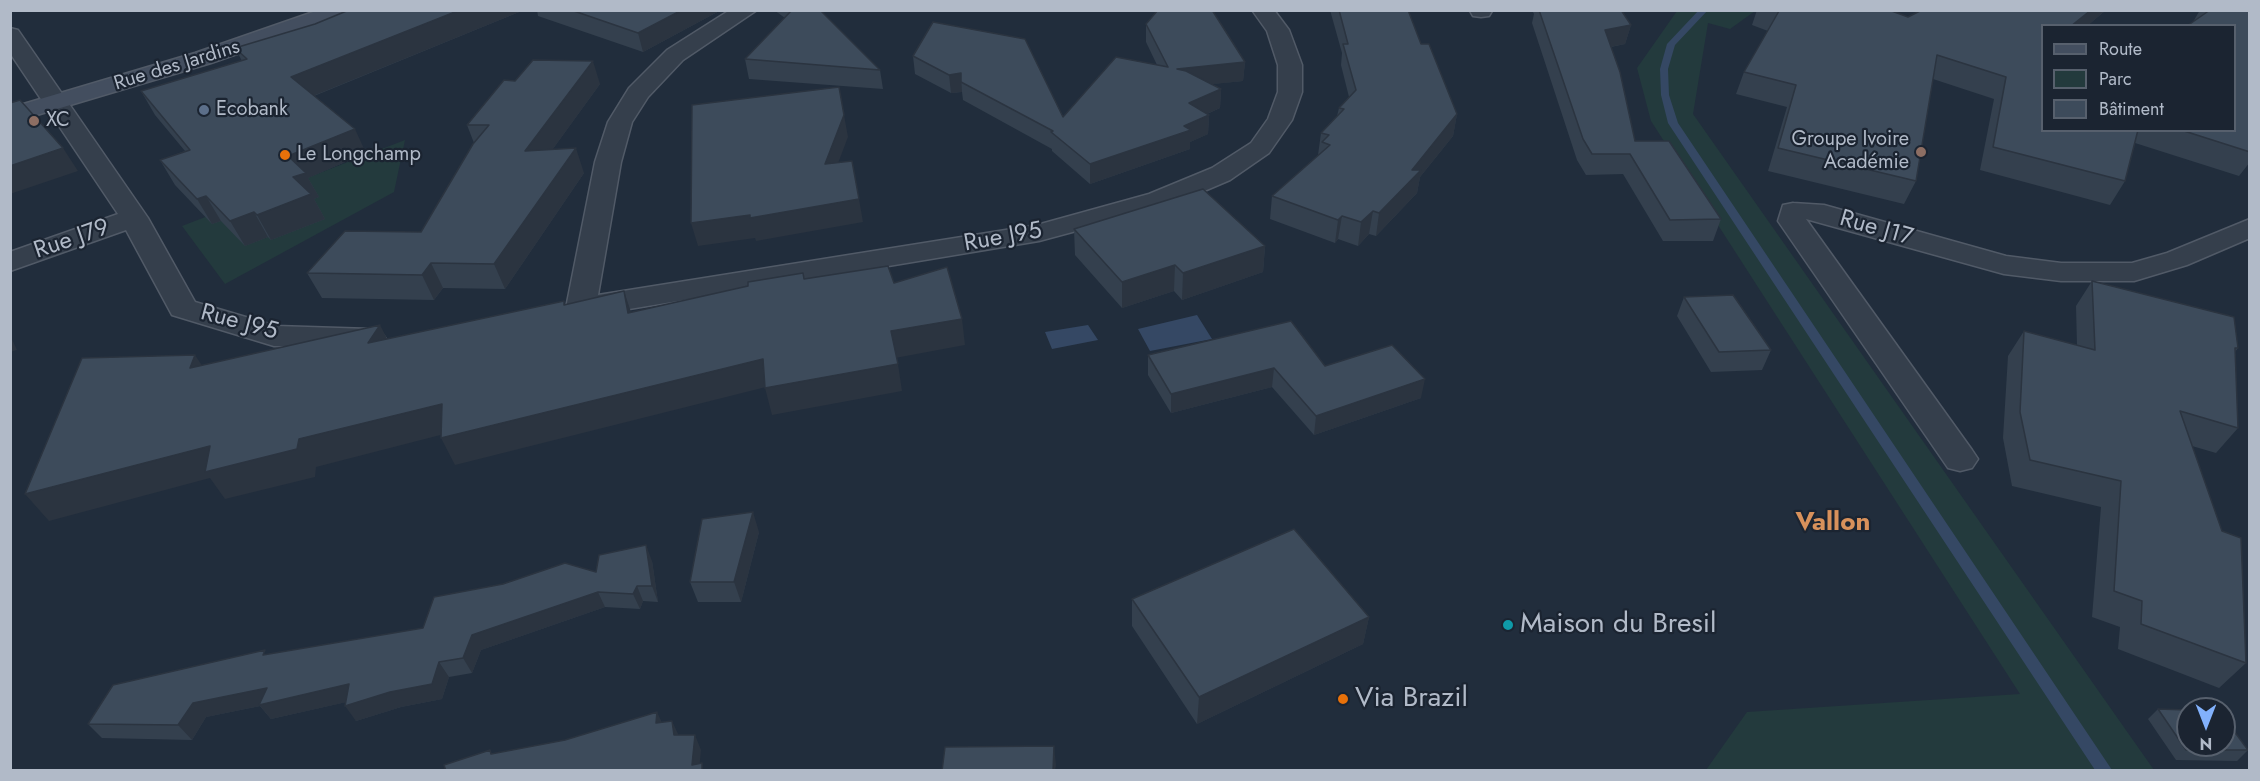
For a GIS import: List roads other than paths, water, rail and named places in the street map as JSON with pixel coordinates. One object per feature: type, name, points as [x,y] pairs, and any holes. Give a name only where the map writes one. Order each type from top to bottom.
[{"type":"main road","name":"Rue des Jardins","points":[[10,116],[203,58],[341,10]]},
{"type":"street","name":"Rue J95","points":[[747,10],[717,26],[675,55],[638,93],[620,122],[569,310],[1039,233],[1159,200],[1221,174],[1260,148],[1280,120],[1290,92],[1290,65],[1281,38],[1278,30],[1262,10]]},
{"type":"street","name":"Rue J95","points":[[10,35],[134,218],[183,308],[274,336],[396,339]]},
{"type":"street","name":"Rue J17","points":[[1960,459],[1792,221],[1793,211],[1814,211],[2004,265],[2061,272],[2134,272],[2177,260],[2250,227]]},
{"type":"street","name":"Rue J79","points":[[10,262],[134,218]]},
{"type":"water","points":[[1197,315],[1212,339],[1150,351],[1138,329]]},
{"type":"water","points":[[1088,325],[1098,340],[1052,349],[1045,332]]},
{"type":"waterway","points":[[1704,10],[1671,44],[1664,69],[1665,95],[1673,123],[2104,770]]},
{"type":"place","name":"Ecobank","points":[[204,110]]},
{"type":"place","name":"XC","points":[[34,121]]},
{"type":"place","name":"Groupe Ivoire Académie","points":[[1921,152]]},
{"type":"place","name":"Le Longchamp","points":[[285,155]]},
{"type":"place","name":"Maison du Bresil","points":[[1508,625]]},
{"type":"place","name":"Via Brazil","points":[[1343,699]]},
{"type":"district","name":"Vallon","points":[[1833,524]]}]
